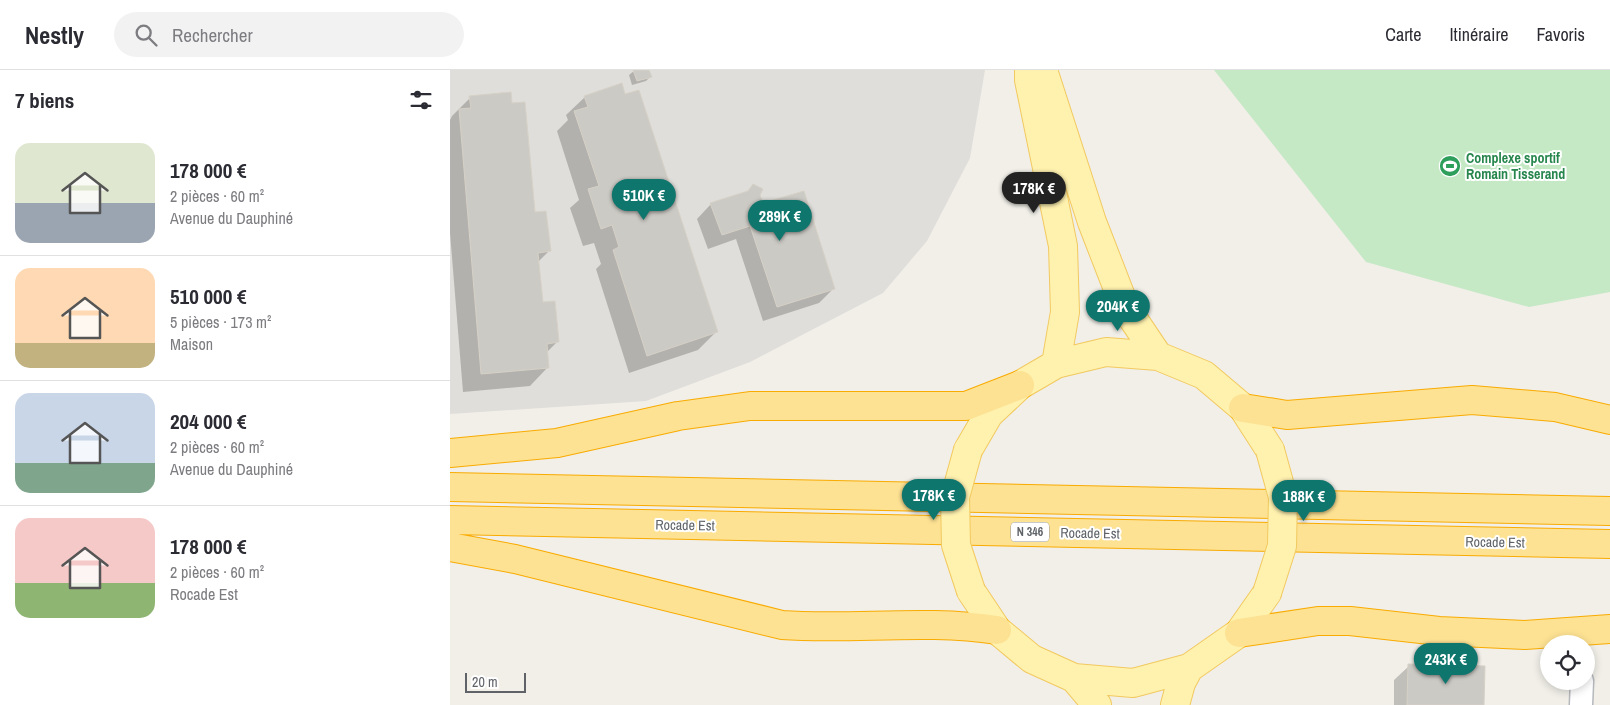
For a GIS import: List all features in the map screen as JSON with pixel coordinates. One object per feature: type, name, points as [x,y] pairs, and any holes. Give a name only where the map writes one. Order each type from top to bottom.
[{"type":"highway","points":[[450,453],[557,443],[678,416],[750,406],[966,406],[1020,385]]},
{"type":"highway","points":[[1243,408],[1287,415],[1472,400],[1555,407],[1610,420]]},
{"type":"highway","points":[[450,487],[1610,511]]},
{"type":"highway","name":"Rocade Est","points":[[450,520],[1610,544]]},
{"type":"highway","points":[[450,547],[515,559],[782,625],[817,628],[955,625],[997,630]]},
{"type":"highway","points":[[1239,633],[1318,620],[1350,621],[1439,631],[1540,635]]},
{"type":"main road","points":[[1029,70],[1029,80],[1063,246],[1065,312],[1056,364]]},
{"type":"main road","points":[[1043,70],[1092,222],[1125,307],[1158,356]]},
{"type":"main road","points":[[1106,352],[1158,356],[1204,375],[1243,408],[1270,450],[1283,498],[1282,546],[1267,593],[1239,633],[1189,668],[1133,683],[1074,678],[1032,659],[997,630],[971,591],[956,545],[955,497],[968,450],[989,414],[1020,385],[1056,364],[1106,352]]},
{"type":"main road","points":[[1175,705],[1181,683],[1189,668]]},
{"type":"main road","points":[[1074,678],[1096,705]]},
{"type":"lane","points":[[1581,705],[1582,690]]},
{"type":"shaded area","points":[[450,70],[985,70],[970,158],[927,241],[883,293],[750,362],[646,401],[450,414]]},
{"type":"green space","name":"Complexe sportif Romain Tisserand","points":[[1214,70],[1610,70],[1610,292],[1529,307],[1366,262]]},
{"type":"building","points":[[633,70],[649,70],[652,77],[637,81]]},
{"type":"building","points":[[622,83],[625,94],[639,90],[718,332],[647,356],[613,250],[619,247],[612,225],[601,229],[588,189],[599,186],[574,111],[588,107],[584,96]]},
{"type":"building","points":[[511,92],[512,103],[525,102],[535,212],[546,211],[551,251],[538,253],[543,302],[555,301],[559,342],[547,344],[549,368],[481,374],[459,109],[471,108],[469,96]]},
{"type":"building","points":[[753,184],[763,189],[760,195],[763,203],[804,191],[835,289],[777,307],[750,226],[722,235],[710,203],[748,191]]},
{"type":"building","points":[[1408,664],[1485,666],[1484,705],[1407,705]]},
{"type":"place","name":"Complexe sportif Romain Tisserand","points":[[1450,166]]}]
